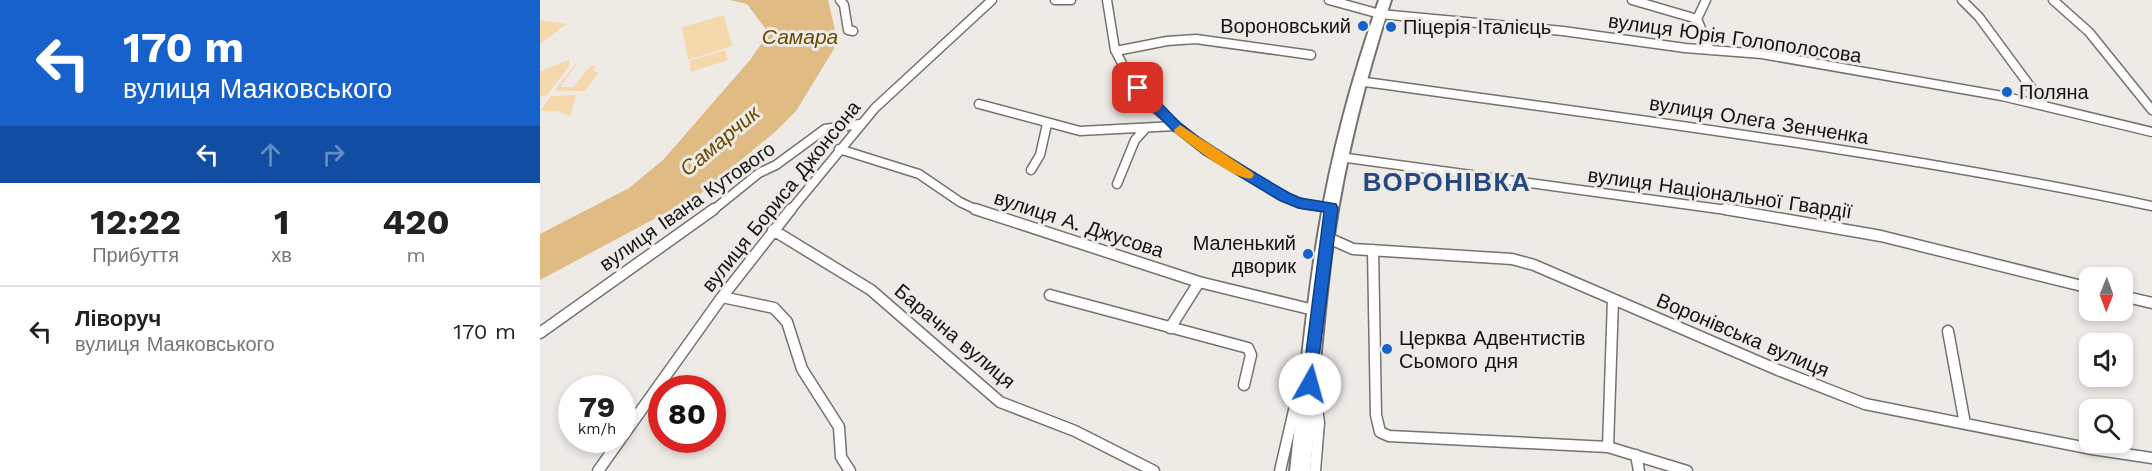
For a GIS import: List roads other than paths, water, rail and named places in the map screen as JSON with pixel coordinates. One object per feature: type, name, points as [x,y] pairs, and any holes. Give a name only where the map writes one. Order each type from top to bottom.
[{"type":"highway","points":[[1300,471],[1326,237],[1340,157],[1358,81],[1383,7]]},
{"type":"street","points":[[840,0],[844,5],[848,30],[853,31]]},
{"type":"street","name":"вулиця Бориса Джонсона","points":[[636,418],[722,297],[773,230],[860,124],[992,0]]},
{"type":"street","points":[[1055,0],[1071,0]]},
{"type":"street","points":[[1107,0],[1110,33],[1116,51],[1129,76],[1148,100],[1209,152],[1284,197],[1298,203],[1331,208]]},
{"type":"street","name":"вулиця Юрія Голополосова","points":[[1329,0],[1356,9],[1383,7],[1710,50],[1762,54],[2044,105],[2152,132]]},
{"type":"street","points":[[1632,0],[1697,19]]},
{"type":"street","points":[[1706,0],[1697,19],[1710,50]]},
{"type":"street","points":[[1962,0],[1979,17],[2044,105]]},
{"type":"street","points":[[2053,0],[2089,32],[2152,110]]},
{"type":"street","points":[[1116,51],[1167,41],[1196,39],[1311,55]]},
{"type":"street","name":"вулиця Олега Зенченка","points":[[1358,81],[1838,148],[2071,189],[2152,206]]},
{"type":"street","points":[[978,104],[1080,131],[1176,126]]},
{"type":"street","name":"вулиця Івана Кутового","points":[[540,333],[735,194],[759,173],[776,165],[825,129],[860,124]]},
{"type":"street","points":[[1031,170],[1040,155],[1047,124]]},
{"type":"street","points":[[1117,184],[1135,140],[1146,128]]},
{"type":"street","name":"вулиця А. Джусова","points":[[839,149],[898,165],[918,173],[932,180],[960,204],[1199,282],[1318,311]]},
{"type":"street","name":"вулиця Національної Гвардії","points":[[1340,157],[1718,208],[1881,236],[2079,285]]},
{"type":"street","name":"Барачна вулиця","points":[[773,230],[871,290],[1000,402],[1075,431],[1154,471]]},
{"type":"street","name":"Воронівська вулиця","points":[[1326,237],[1353,249],[1512,259],[1534,265],[1865,404],[2152,458]]},
{"type":"street","points":[[1373,250],[1376,415],[1380,432],[1389,436],[1608,447],[1687,471]]},
{"type":"street","points":[[1170,328],[1199,282]]},
{"type":"street","points":[[1050,295],[1248,348],[1251,355],[1244,385]]},
{"type":"street","points":[[722,297],[774,308],[788,322],[802,369],[839,427],[841,457],[850,471]]},
{"type":"street","points":[[1608,447],[1613,299]]},
{"type":"street","points":[[2133,299],[2152,303]]},
{"type":"street","points":[[1948,332],[1965,424]]},
{"type":"street","points":[[1280,471],[1302,379],[1312,363]]},
{"type":"street","points":[[1312,363],[1319,423],[1315,471]]},
{"type":"street","name":"вулиця Бориса Джонсона","points":[[598,471],[611,453]]},
{"type":"street","points":[[1636,455],[1639,471]]},
{"type":"water","name":"Самара","points":[[730,0],[828,0],[836,34],[834,49],[796,111],[775,132],[699,195],[540,280],[540,234],[629,188],[663,160],[750,60],[764,40],[765,28],[747,4]]},
{"type":"place","name":"Вороновський","points":[[1363,26]]},
{"type":"place","name":"Піцерія Італієць","points":[[1391,27]]},
{"type":"place","name":"Поляна","points":[[2007,92]]},
{"type":"place","name":"Маленький дворик","points":[[1308,254]]},
{"type":"place","name":"Церква Адвентистів Сьомого дня","points":[[1387,349]]},
{"type":"district","name":"ВОРОНІВКА","points":[[1447,182]]},
{"type":"water label","name":"Самарчик","points":[[720,141]]}]
